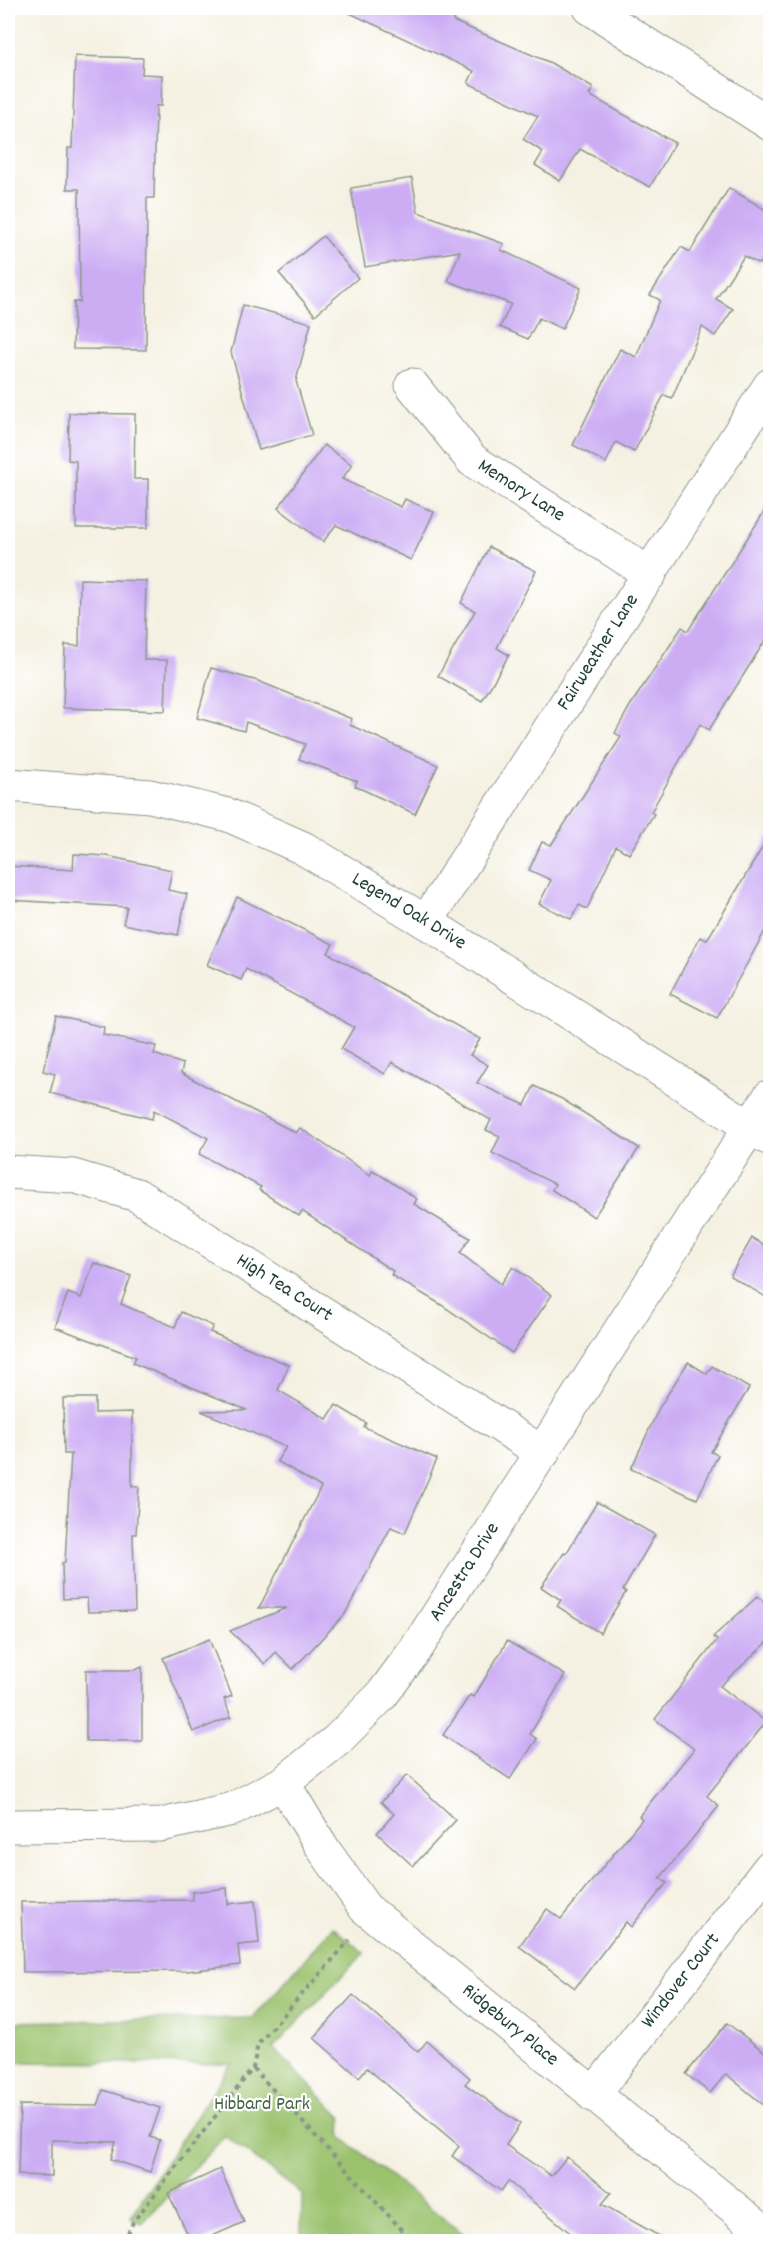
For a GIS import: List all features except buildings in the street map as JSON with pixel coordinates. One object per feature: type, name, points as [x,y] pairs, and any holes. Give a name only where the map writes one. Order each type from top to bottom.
[{"type":"street","points":[[590,8],[771,124]]},
{"type":"street","name":"Memory Lane","points":[[412,385],[472,460],[650,574]]},
{"type":"street","name":"Fairweather Lane","points":[[426,922],[771,385]]},
{"type":"street","name":"Legend Oak Drive","points":[[8,785],[150,796],[228,815],[303,848],[426,922],[761,1133]]},
{"type":"street","name":"Ancestra Drive","points":[[8,1826],[161,1826],[232,1809],[283,1784],[336,1741],[381,1696],[416,1649],[543,1453],[761,1133],[771,1096]]},
{"type":"street","name":"High Tea Court","points":[[8,1172],[73,1176],[137,1195],[543,1453]]},
{"type":"street","name":"Ridgebury Place","points":[[283,1784],[364,1908],[771,2237]]},
{"type":"street","name":"Windover Court","points":[[593,2094],[771,1868]]},
{"type":"path","points":[[124,2241],[133,2222],[253,2068],[258,2044],[373,1914]]},
{"type":"path","points":[[253,2068],[413,2241]]},
{"type":"green space","name":"Hibbard Park","points":[[333,1927],[364,1953],[273,2048],[342,2118],[341,2137],[472,2241],[301,2241],[302,2194],[225,2136],[142,2223],[130,2217],[231,2064],[8,2062],[8,2022],[253,2018]]}]
